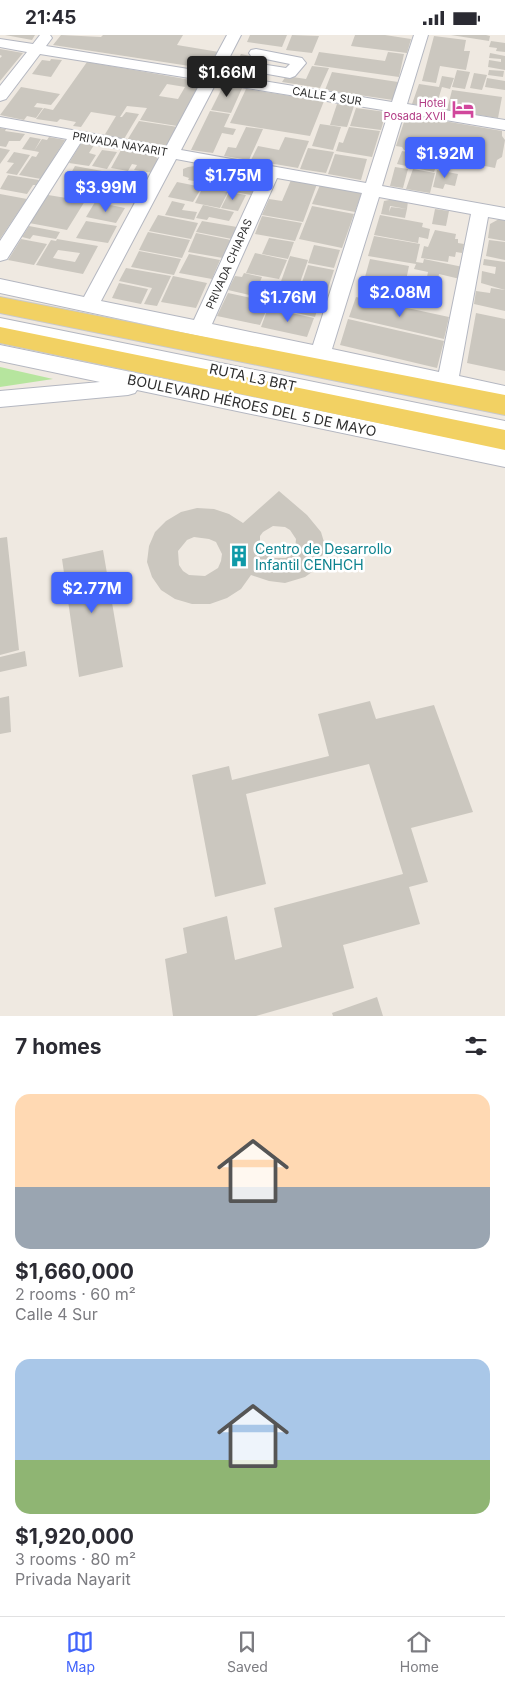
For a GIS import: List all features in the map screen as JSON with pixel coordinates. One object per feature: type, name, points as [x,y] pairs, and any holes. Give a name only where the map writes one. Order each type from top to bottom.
[{"type":"main road","points":[[0,305],[505,405]]},
{"type":"main road","points":[[45,315],[89,305]]},
{"type":"main road","name":"BOULEVARD HÉROES DEL 5 DE MAYO","points":[[0,335],[505,440]]},
{"type":"street","points":[[0,96],[47,35]]},
{"type":"street","points":[[89,305],[234,35]]},
{"type":"street","points":[[320,355],[421,35]]},
{"type":"street","name":"CALLE 4 SUR","points":[[0,43],[505,125]]},
{"type":"street","points":[[255,85],[271,63],[256,53]]},
{"type":"street","name":"PRIVADA NAYARIT","points":[[0,123],[505,214]]},
{"type":"street","points":[[0,255],[76,136]]},
{"type":"street","name":"PRIVADA CHIAPAS","points":[[200,329],[271,171]]},
{"type":"street","points":[[447,381],[481,209]]},
{"type":"street","points":[[0,286],[505,394]]},
{"type":"street","points":[[0,312],[160,346],[505,412]]},
{"type":"street","name":"RUTA L3 BRT","points":[[0,325],[505,430]]},
{"type":"street","name":"BOULEVARD HÉROES DEL 5 DE MAYO","points":[[0,353],[505,458]]},
{"type":"street","points":[[0,399],[156,385]]},
{"type":"green space","points":[[0,367],[53,379],[0,387]]},
{"type":"building","points":[[5,35],[35,35],[32,40]]},
{"type":"building","points":[[61,35],[101,37],[103,35],[183,35],[177,45],[219,52],[209,69],[53,45]]},
{"type":"building","points":[[250,35],[287,35],[282,47],[247,42]]},
{"type":"building","points":[[292,35],[319,36],[312,53],[286,50]]},
{"type":"building","points":[[355,35],[385,35],[411,39],[407,53],[351,46]]},
{"type":"building","points":[[451,35],[486,35],[490,36],[489,41]]},
{"type":"building","points":[[434,36],[466,40],[464,51],[470,51],[466,70],[440,66],[436,83],[422,81]]},
{"type":"building","points":[[491,41],[505,43],[505,52],[496,51],[497,48],[489,47]]},
{"type":"building","points":[[0,49],[23,53],[0,81],[0,58],[2,56],[0,55]]},
{"type":"building","points":[[319,52],[385,61],[388,52],[404,54],[399,77],[314,65]]},
{"type":"building","points":[[490,53],[505,56],[505,70],[488,67],[489,60],[501,62],[501,59],[489,58]]},
{"type":"building","points":[[241,54],[264,59],[255,77],[231,73]]},
{"type":"building","points":[[51,59],[62,60],[51,77],[32,74],[42,60],[50,61]]},
{"type":"building","points":[[87,62],[202,82],[177,126],[140,120],[147,108],[127,106],[120,117],[126,112],[139,114],[124,139],[104,136],[116,116],[91,112],[81,127],[73,126],[76,122],[60,119],[57,122],[36,119],[44,108],[53,110]],"holes":[[[167,84],[185,87],[178,99],[159,96]]]},
{"type":"building","points":[[312,66],[329,68],[320,88],[282,82],[286,76],[306,79]]},
{"type":"building","points":[[457,70],[470,72],[465,89],[452,87]]},
{"type":"building","points":[[489,70],[504,71],[503,77],[488,75]]},
{"type":"building","points":[[332,72],[398,82],[393,100],[325,90]]},
{"type":"building","points":[[474,73],[487,75],[482,90],[470,88]]},
{"type":"building","points":[[442,76],[454,78],[450,89],[442,87],[438,100],[447,101],[444,110],[412,104],[419,84],[439,87]]},
{"type":"building","points":[[487,78],[505,81],[505,90],[485,87]]},
{"type":"building","points":[[224,84],[243,86],[231,113],[211,110]]},
{"type":"building","points":[[21,87],[60,94],[51,105],[37,103],[34,107],[43,108],[36,118],[27,116],[24,120],[0,115]]},
{"type":"building","points":[[246,89],[324,101],[310,136],[230,123]]},
{"type":"building","points":[[452,90],[502,97],[498,118],[447,110]]},
{"type":"building","points":[[337,104],[354,106],[347,127],[330,125]]},
{"type":"building","points":[[356,108],[386,112],[381,130],[350,126]]},
{"type":"building","points":[[210,111],[230,114],[224,127],[236,129],[233,135],[222,133],[213,153],[191,150]]},
{"type":"building","points":[[415,116],[502,131],[502,136],[505,140],[502,157],[497,160],[495,168],[404,150],[402,147],[396,146],[405,119]]},
{"type":"building","points":[[139,121],[178,127],[167,147],[126,142]]},
{"type":"building","points":[[320,124],[341,127],[333,150],[312,146]]},
{"type":"building","points":[[246,127],[263,129],[249,160],[224,156],[228,147],[236,148]]},
{"type":"building","points":[[349,127],[380,131],[372,157],[336,151],[339,142],[343,143]]},
{"type":"building","points":[[0,128],[6,129],[5,131],[25,134],[20,141],[9,141],[6,147],[0,146]]},
{"type":"building","points":[[30,137],[41,139],[34,151],[22,149]]},
{"type":"building","points":[[49,137],[65,140],[41,179],[19,175],[32,156],[36,157],[39,152],[34,151],[42,139],[47,140]]},
{"type":"building","points":[[285,137],[309,141],[298,168],[251,160],[258,146],[279,150]]},
{"type":"building","points":[[81,143],[94,145],[89,153],[96,155],[89,166],[69,163]]},
{"type":"building","points":[[0,148],[10,150],[0,164]]},
{"type":"building","points":[[308,148],[334,152],[326,173],[300,169]]},
{"type":"building","points":[[102,150],[117,152],[107,169],[92,166]]},
{"type":"building","points":[[121,150],[154,155],[159,160],[153,173],[134,170],[137,165],[132,164],[128,171],[111,168]]},
{"type":"building","points":[[402,151],[439,158],[438,163],[431,161],[429,168],[435,169],[434,172],[397,164]]},
{"type":"building","points":[[14,152],[30,155],[17,175],[6,173],[14,163],[7,162]]},
{"type":"building","points":[[335,154],[367,159],[361,180],[328,174]]},
{"type":"building","points":[[196,164],[219,168],[212,184],[188,180],[189,178],[183,176],[183,169],[195,166]]},
{"type":"building","points":[[75,166],[102,171],[92,188],[65,184]]},
{"type":"building","points":[[395,167],[408,169],[403,188],[390,186]]},
{"type":"building","points":[[222,168],[260,175],[251,195],[212,188]]},
{"type":"building","points":[[413,169],[435,173],[430,193],[406,189]]},
{"type":"building","points":[[437,170],[458,174],[455,186],[445,184],[443,189],[433,187]]},
{"type":"building","points":[[121,173],[146,177],[138,193],[112,189]]},
{"type":"building","points":[[8,175],[39,180],[27,194],[0,189]]},
{"type":"building","points":[[291,180],[317,184],[303,222],[262,215],[269,199],[282,201]]},
{"type":"building","points":[[177,182],[202,187],[193,202],[168,197]]},
{"type":"building","points":[[320,185],[362,192],[355,212],[312,204]]},
{"type":"building","points":[[203,187],[228,192],[220,208],[195,203]]},
{"type":"building","points":[[229,192],[246,195],[238,211],[221,208]]},
{"type":"building","points":[[0,194],[27,199],[0,239]]},
{"type":"building","points":[[48,195],[85,201],[67,230],[29,223]]},
{"type":"building","points":[[394,199],[408,201],[407,209],[405,218],[381,214],[384,201]]},
{"type":"building","points":[[172,201],[185,204],[182,210],[197,212],[194,220],[165,215]]},
{"type":"building","points":[[95,202],[125,208],[116,223],[86,217]]},
{"type":"building","points":[[203,205],[234,212],[229,221],[209,217],[207,220],[196,218]]},
{"type":"building","points":[[312,206],[354,214],[342,248],[299,239]]},
{"type":"building","points":[[435,209],[449,211],[446,226],[432,224]]},
{"type":"building","points":[[158,215],[198,223],[191,239],[149,231]]},
{"type":"building","points":[[380,215],[423,223],[422,227],[430,229],[428,239],[419,237],[418,243],[374,235]]},
{"type":"building","points":[[262,216],[302,223],[295,241],[255,234]]},
{"type":"building","points":[[499,219],[505,220],[505,241],[488,238],[490,224]]},
{"type":"building","points":[[86,221],[117,226],[108,243],[76,238]]},
{"type":"building","points":[[202,221],[237,227],[232,239],[196,232]]},
{"type":"building","points":[[29,226],[60,232],[56,239],[33,235],[30,239],[22,237]]},
{"type":"building","points":[[435,230],[456,234],[455,239],[458,239],[458,243],[464,244],[462,253],[456,252],[455,257],[449,256],[448,262],[421,258],[424,246],[428,247]]},
{"type":"building","points":[[148,232],[190,240],[182,258],[139,250]]},
{"type":"building","points":[[196,233],[231,240],[223,258],[188,252]]},
{"type":"building","points":[[374,236],[420,244],[416,262],[423,263],[424,259],[463,267],[460,279],[439,274],[438,279],[427,277],[428,272],[414,269],[416,264],[368,256]]},
{"type":"building","points":[[269,238],[294,242],[288,259],[262,254]]},
{"type":"building","points":[[21,239],[47,244],[34,265],[8,260]]},
{"type":"building","points":[[57,239],[98,246],[83,274],[36,265],[51,240],[56,241]],"holes":[[[58,250],[80,253],[75,262],[53,258]]]},
{"type":"building","points":[[489,240],[505,242],[505,260],[486,256]]},
{"type":"building","points":[[314,245],[340,250],[334,268],[308,263]]},
{"type":"building","points":[[139,251],[181,259],[174,275],[131,267]]},
{"type":"building","points":[[255,253],[287,260],[279,279],[246,273]]},
{"type":"building","points":[[189,254],[220,260],[212,279],[179,273]]},
{"type":"building","points":[[290,256],[308,260],[297,291],[279,287]]},
{"type":"building","points":[[370,259],[409,266],[405,285],[365,277]]},
{"type":"building","points":[[484,259],[505,262],[505,290],[481,283],[482,271],[495,274],[496,267],[483,265]]},
{"type":"building","points":[[308,265],[334,270],[323,304],[310,302],[313,294],[299,291]]},
{"type":"building","points":[[126,268],[171,276],[157,306],[144,304],[152,288],[119,281]]},
{"type":"building","points":[[244,273],[262,277],[259,284],[267,286],[262,298],[228,290],[235,276],[242,277]]},
{"type":"building","points":[[173,276],[207,283],[196,308],[161,302]]},
{"type":"building","points":[[119,283],[148,289],[141,304],[112,298]]},
{"type":"building","points":[[277,288],[311,295],[309,302],[319,304],[315,317],[269,307]]},
{"type":"building","points":[[491,288],[505,290],[505,311],[474,304],[476,291],[490,293]]},
{"type":"building","points":[[228,293],[270,302],[260,325],[217,316]]},
{"type":"building","points":[[356,297],[449,317],[444,339],[349,317]]},
{"type":"building","points":[[268,308],[314,318],[307,337],[261,327]]},
{"type":"building","points":[[476,313],[505,319],[505,371],[467,363]]},
{"type":"building","points":[[348,319],[444,341],[437,368],[340,345]]},
{"type":"building","name":"Centro de Desarrollo Infantil CENHCH","points":[[279,491],[307,515],[321,532],[324,542],[323,554],[312,572],[305,577],[285,583],[269,581],[251,575],[241,589],[227,598],[210,604],[192,604],[175,599],[161,590],[152,577],[147,562],[149,546],[155,532],[166,521],[181,512],[197,508],[214,509],[229,514],[243,523]],"holes":[[[273,526],[285,527],[290,530],[296,539],[295,550],[286,558],[273,558],[263,552],[260,547],[260,536]],[[194,537],[216,542],[222,554],[218,568],[205,576],[189,575],[179,565],[178,551],[187,540]]]},
{"type":"building","points":[[7,537],[19,650],[0,655],[0,538]]},
{"type":"building","points":[[103,550],[123,667],[79,677],[62,559]]},
{"type":"building","points":[[25,651],[27,666],[0,672],[0,657]]},
{"type":"building","points":[[9,696],[11,732],[0,734],[0,698]]},
{"type":"building","points":[[370,701],[376,719],[434,705],[473,812],[411,828],[428,882],[409,887],[420,924],[343,945],[354,988],[256,1016],[173,1016],[165,959],[187,953],[183,928],[227,916],[235,960],[282,947],[274,908],[403,874],[369,764],[246,794],[266,884],[215,897],[192,775],[229,766],[232,780],[329,756],[318,714]]},
{"type":"building","points":[[377,997],[383,1016],[333,1016],[332,1013]]},
{"type":"place","name":"Hotel Posada XVII","points":[[463,109]]},
{"type":"place","name":"Centro de Desarrollo Infantil CENHCH","points":[[239,556]]}]
